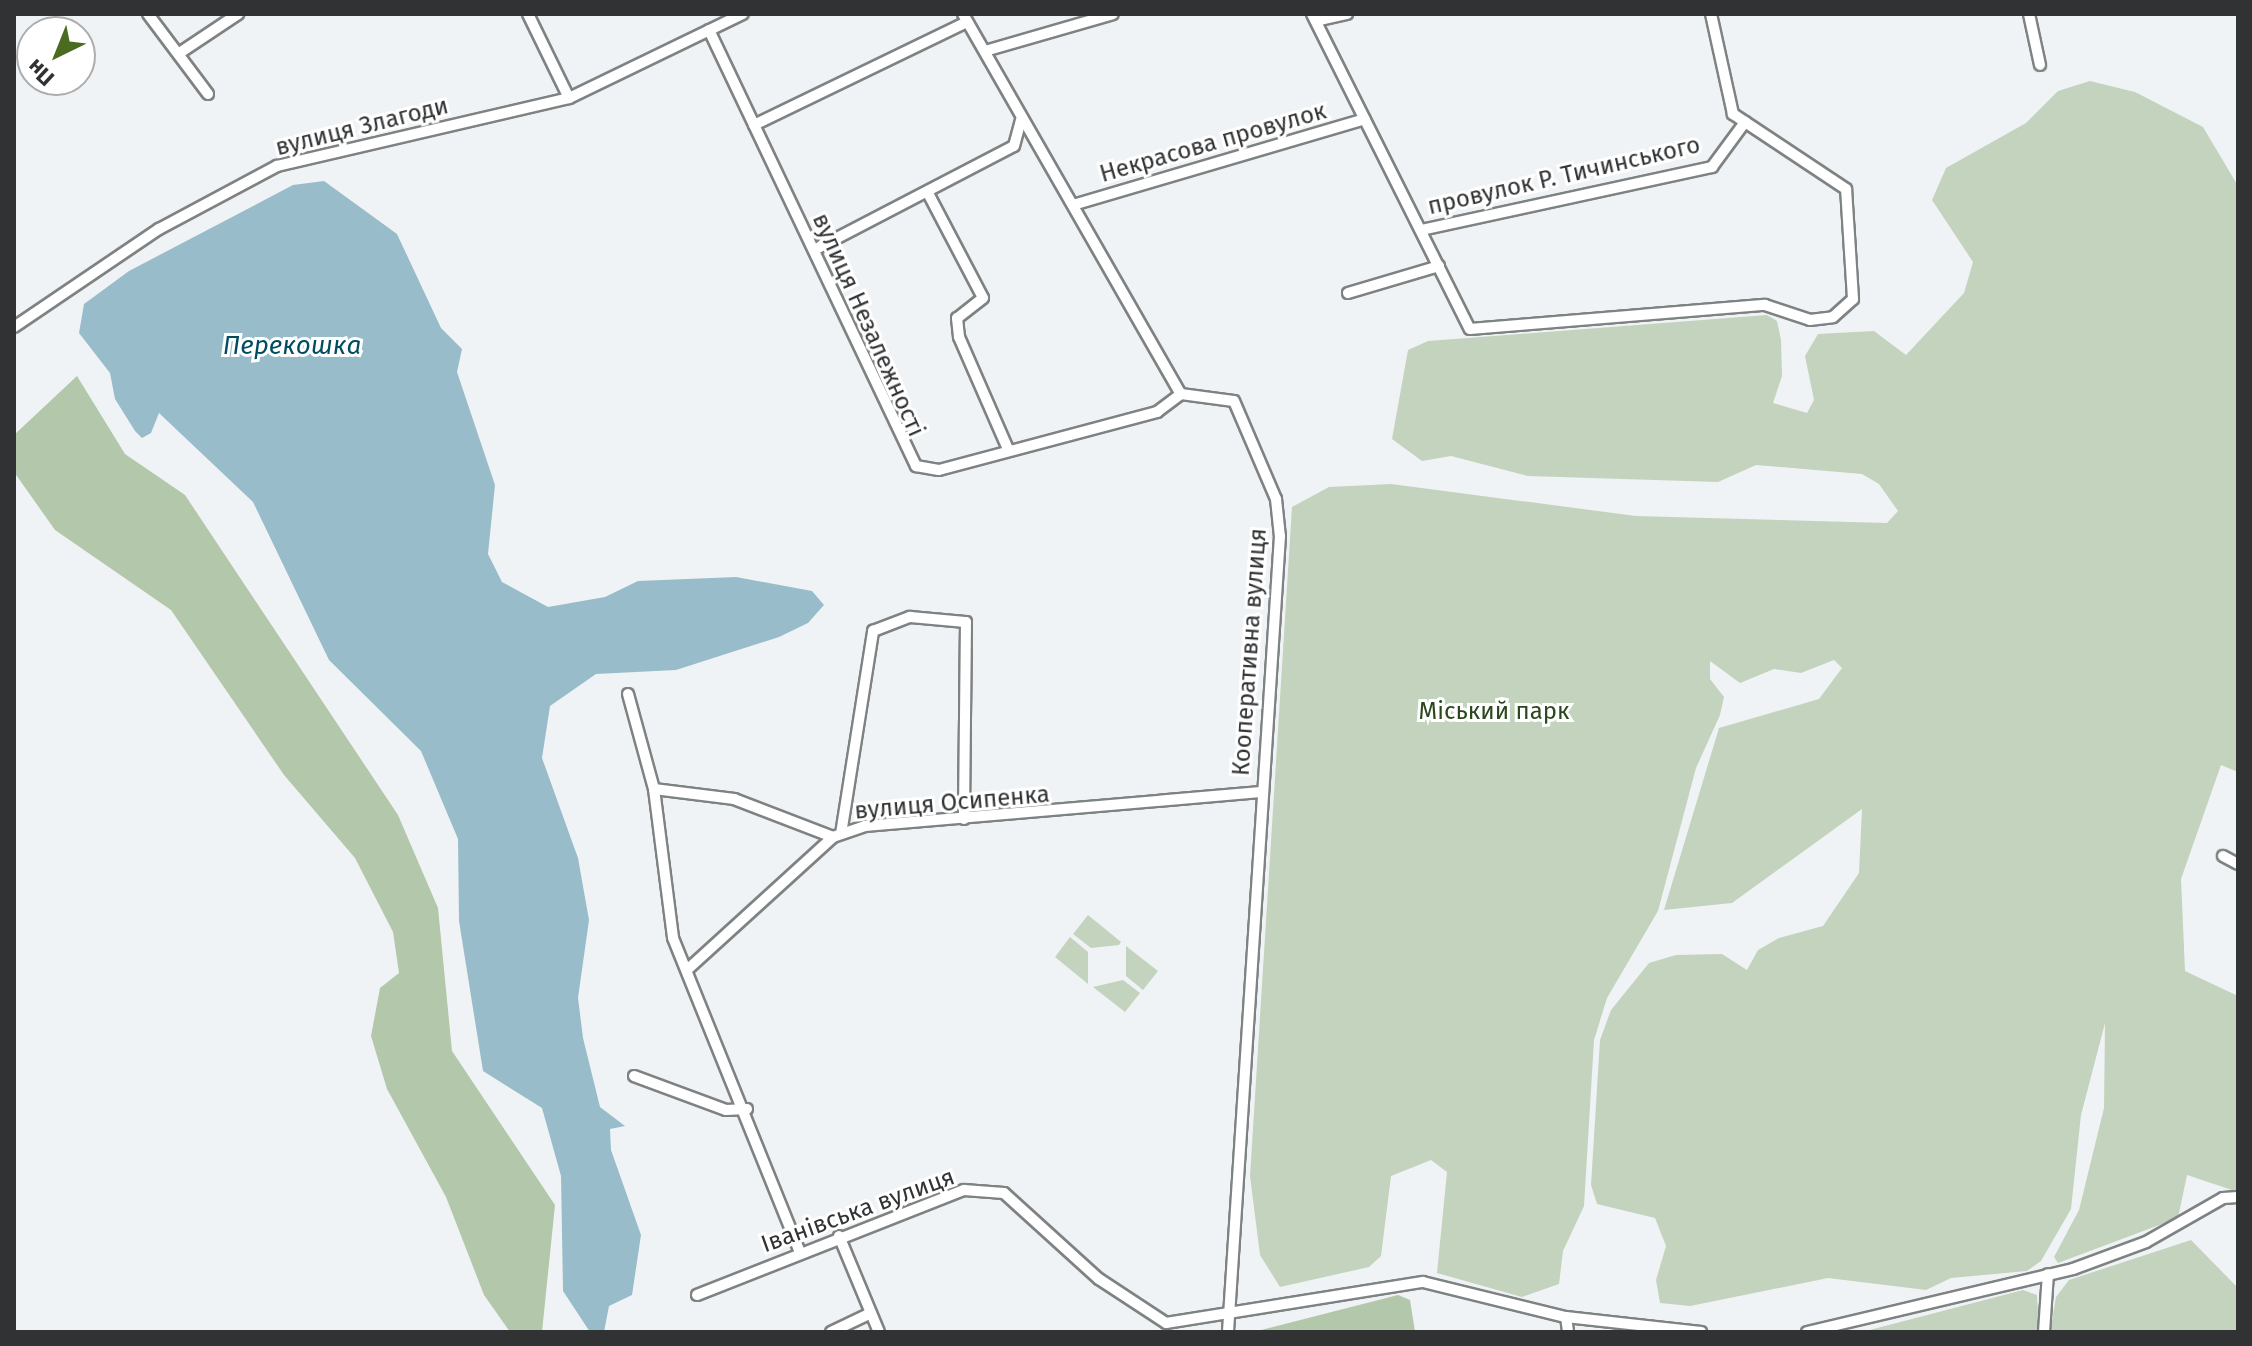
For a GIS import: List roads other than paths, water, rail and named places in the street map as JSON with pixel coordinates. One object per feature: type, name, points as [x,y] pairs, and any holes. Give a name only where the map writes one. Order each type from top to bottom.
[{"type":"street","points":[[148,14],[181,52],[208,94]]},
{"type":"street","points":[[181,52],[238,14]]},
{"type":"street","points":[[528,14],[569,98]]},
{"type":"street","name":"вулиця Злагоди","points":[[14,327],[159,229],[277,166],[569,98],[743,14]]},
{"type":"street","points":[[985,51],[1113,14]]},
{"type":"street","points":[[1347,14],[1314,17],[1470,329],[1765,305],[1810,320],[1833,317],[1853,299],[1846,189],[1733,114],[1711,14]]},
{"type":"street","points":[[2029,14],[2040,65]]},
{"type":"street","points":[[754,125],[965,18],[1181,394]]},
{"type":"street","name":"вулиця Незалежності","points":[[709,30],[916,466],[939,470],[1008,449],[1157,412],[1181,394]]},
{"type":"street","name":"Некрасова провулок","points":[[1073,205],[1365,119]]},
{"type":"street","points":[[814,250],[929,195],[1014,146],[1021,120]]},
{"type":"street","name":"провулок Р. Тичинського","points":[[1421,230],[1712,167],[1745,122]]},
{"type":"street","points":[[929,195],[983,298],[957,318],[1008,449]]},
{"type":"street","points":[[1348,293],[1439,266]]},
{"type":"street","name":"Кооперативна вулиця","points":[[1181,394],[1222,394],[1234,401],[1276,499],[1280,536],[1228,1332]]},
{"type":"street","points":[[688,969],[837,835],[873,631],[910,617],[966,622],[964,819]]},
{"type":"street","points":[[628,694],[654,789],[673,938],[747,1109],[800,1252]]},
{"type":"street","name":"вулиця Осипенка","points":[[654,789],[734,799],[837,835],[964,819],[1261,792]]},
{"type":"street","points":[[2223,856],[2238,864]]},
{"type":"street","points":[[634,1076],[726,1110],[747,1109]]},
{"type":"street","name":"Іванівська вулиця","points":[[697,1295],[839,1236],[964,1190],[1004,1193],[1099,1279],[1166,1323],[1423,1282],[1566,1317],[1701,1332]]},
{"type":"street","points":[[1807,1332],[2048,1274],[2146,1242],[2212,1203],[2238,1197]]},
{"type":"street","points":[[839,1236],[879,1332]]},
{"type":"street","points":[[2044,1332],[2048,1274]]},
{"type":"street","points":[[831,1332],[871,1313]]},
{"type":"street","points":[[1174,1332],[1204,1316]]},
{"type":"street","points":[[1566,1317],[1568,1332]]},
{"type":"water","name":"Перекошка","points":[[324,181],[397,234],[441,328],[462,349],[457,372],[495,485],[488,554],[502,582],[548,607],[605,597],[638,581],[736,577],[812,591],[824,605],[808,623],[779,637],[676,670],[596,674],[550,706],[542,758],[578,858],[589,920],[578,998],[583,1038],[600,1107],[625,1126],[610,1129],[611,1150],[641,1235],[632,1295],[609,1306],[604,1332],[590,1332],[563,1291],[561,1176],[542,1108],[483,1071],[459,921],[458,839],[421,751],[329,660],[253,502],[159,413],[151,433],[142,438],[115,399],[110,373],[79,333],[84,304],[129,271],[293,185]]},
{"type":"park label","name":"Міський парк","points":[[1494,712]]}]
